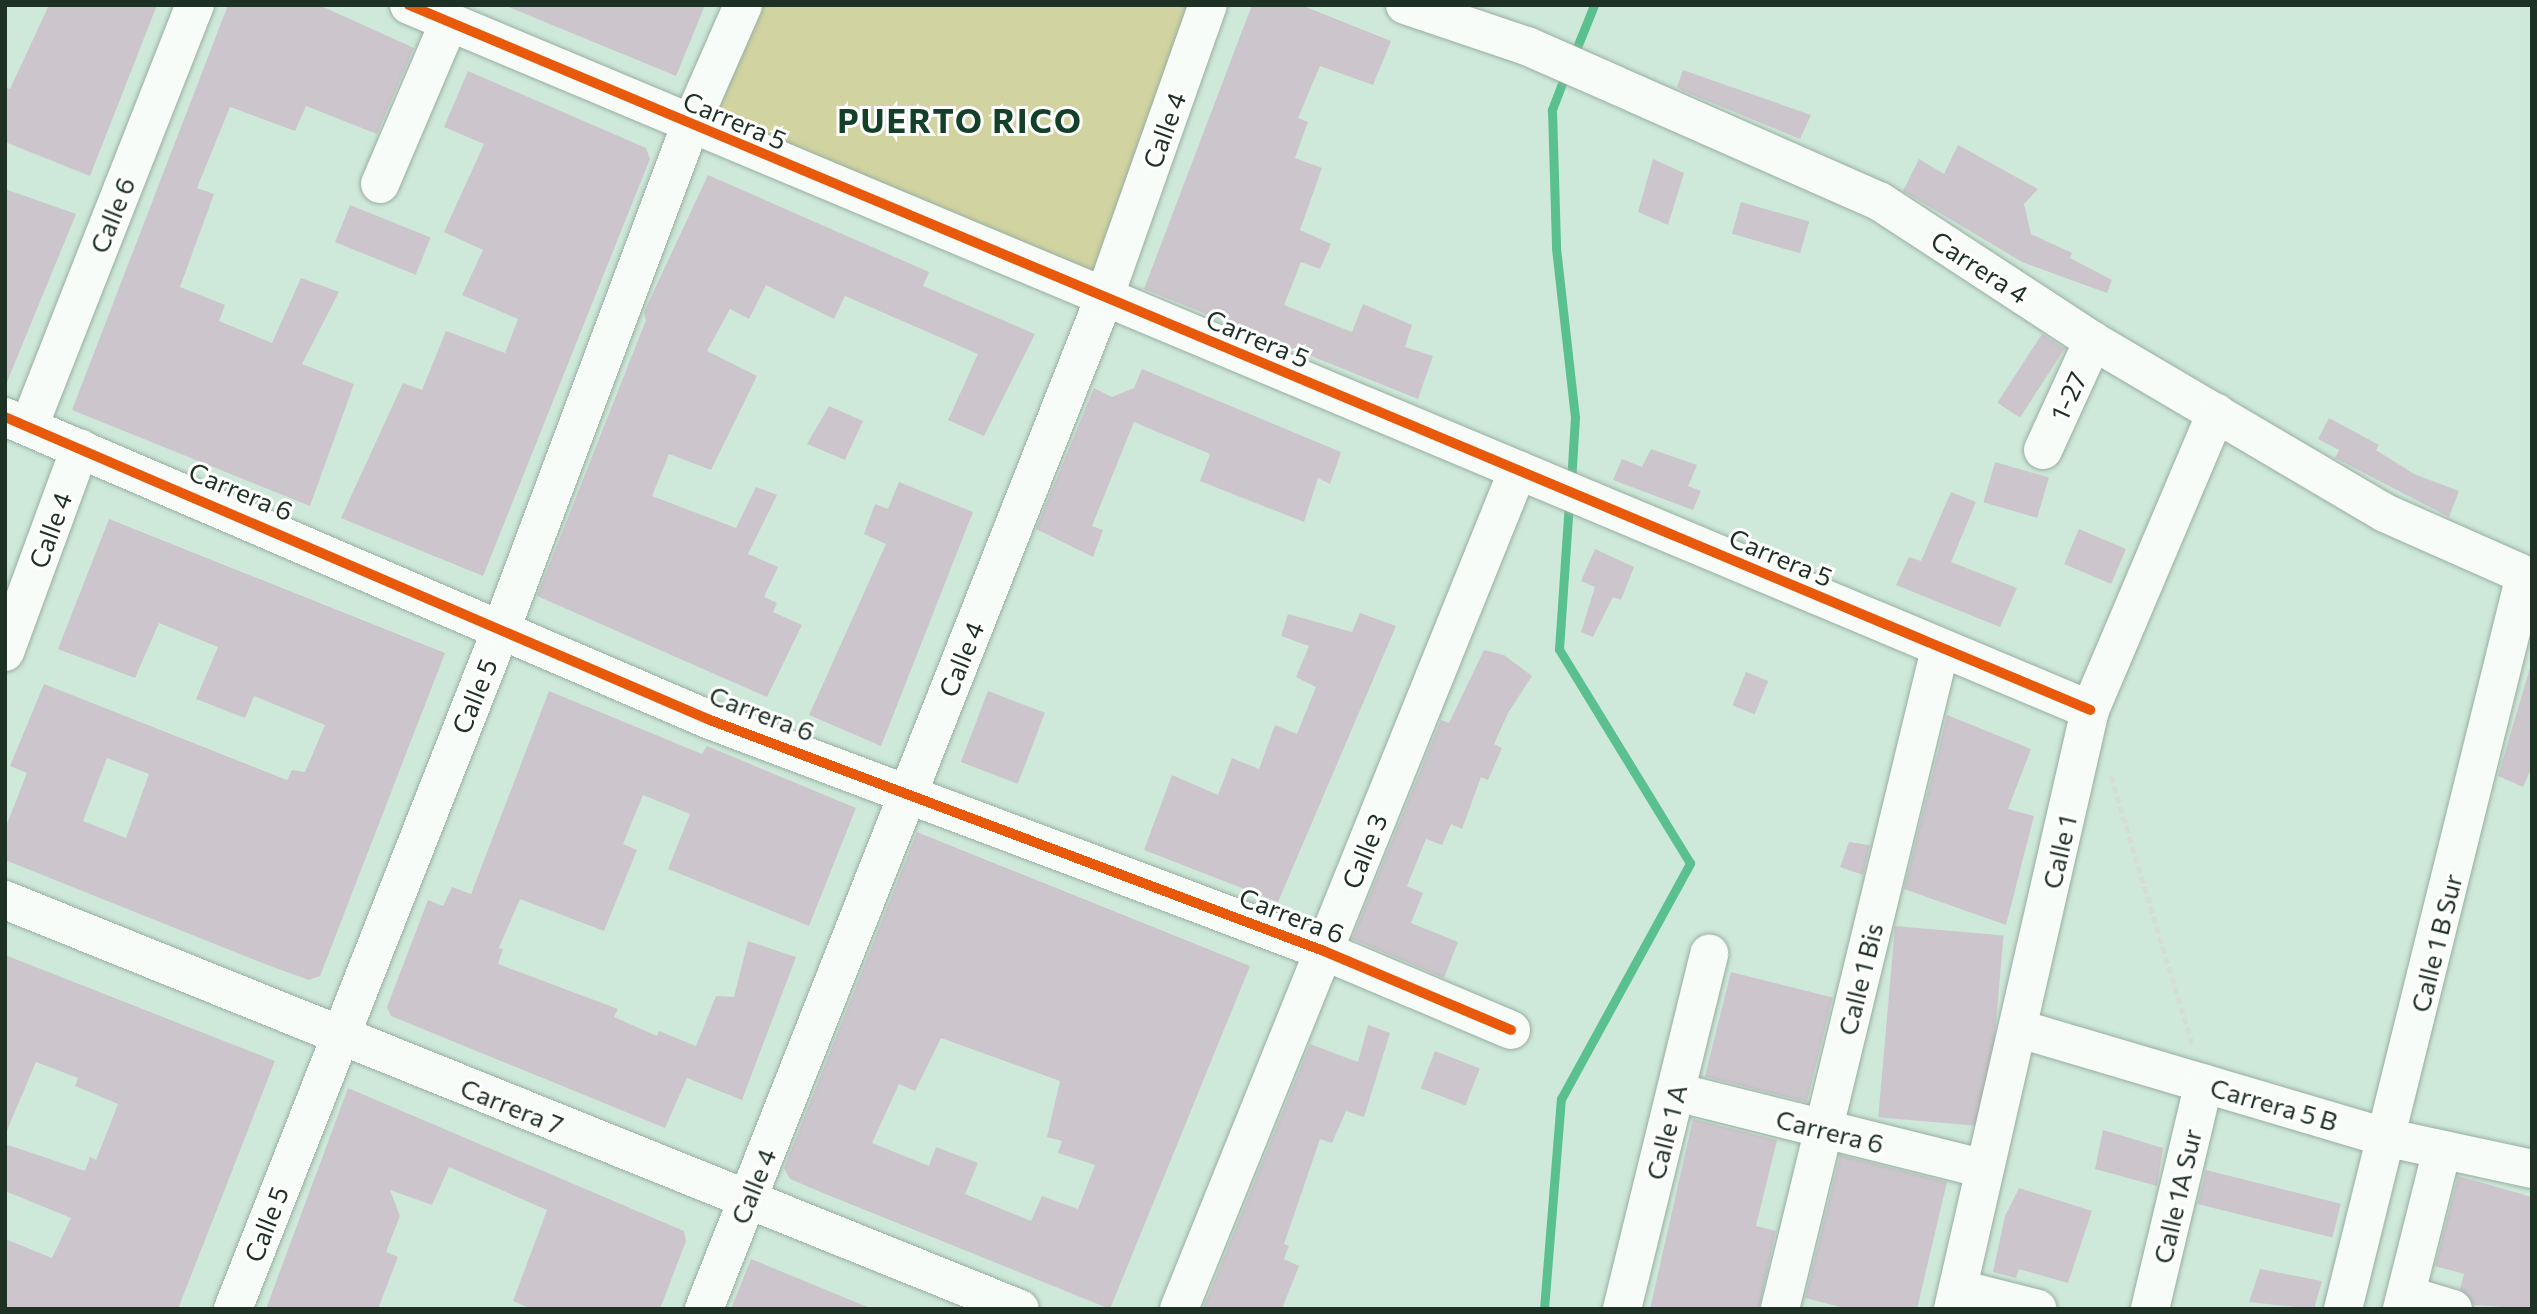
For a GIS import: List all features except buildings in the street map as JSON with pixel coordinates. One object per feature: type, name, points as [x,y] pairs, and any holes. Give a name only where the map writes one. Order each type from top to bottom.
[{"type":"street","name":"Calle 6","points":[[17,421],[195,5]]},
{"type":"street","name":"Carrera 5","points":[[409,5],[690,126],[2091,710]]},
{"type":"street","name":"Calle 5","points":[[233,1309],[502,626],[690,126],[743,5]]},
{"type":"street","name":"Calle 4","points":[[704,1309],[1104,298],[1208,5]]},
{"type":"street","name":"Carrera 4","points":[[1405,5],[1527,46],[1879,201],[2094,341],[2385,513],[2528,577]]},
{"type":"street","points":[[380,184],[449,22]]},
{"type":"street","name":"1-27","points":[[2043,450],[2094,341]]},
{"type":"street","name":"Calle 1","points":[[1956,1299],[2091,710],[2216,412]]},
{"type":"street","name":"Carrera 6","points":[[17,421],[502,626],[710,720],[908,791],[1324,951],[1511,1030]]},
{"type":"street","name":"Calle 4","points":[[5,652],[80,448]]},
{"type":"street","name":"Calle 3","points":[[1179,1309],[1324,951],[1532,476]]},
{"type":"street","name":"Calle 1 B Sur","points":[[2343,1309],[2389,1138],[2528,577]]},
{"type":"street","name":"Calle 1 Bis","points":[[1780,1309],[1940,649]]},
{"type":"street","name":"Carrera 7","points":[[5,900],[746,1202],[1020,1309]]},
{"type":"street","name":"Calle 1 A","points":[[1622,1309],[1709,954]]},
{"type":"street","name":"Carrera 5 B","points":[[2020,1029],[2389,1138],[2532,1168]]},
{"type":"street","name":"Calle 1A Sur","points":[[2150,1309],[2204,1083]]},
{"type":"street","name":"Carrera 6","points":[[1676,1092],[1985,1169]]},
{"type":"street","points":[[2442,1150],[2404,1302],[2453,1309]]},
{"type":"street","points":[[1956,1299],[2038,1309]]},
{"type":"path","points":[[2107,763],[2204,1083]]},
{"type":"green space","points":[[758,5],[1207,5],[1101,287],[709,119]]},
{"type":"waterway","points":[[1573,57],[1594,5]]},
{"type":"waterway","points":[[1566,73],[1552,110],[1556,248],[1575,417],[1571,482]]},
{"type":"waterway","points":[[1544,1309],[1561,1099],[1690,863],[1559,649],[1569,503]]},
{"type":"cycle path","points":[[409,5],[2090,710]]},
{"type":"cycle path","points":[[5,417],[710,720],[1324,951],[1511,1030]]},
{"type":"district","name":"PUERTO RICO","points":[[960,120]]}]
